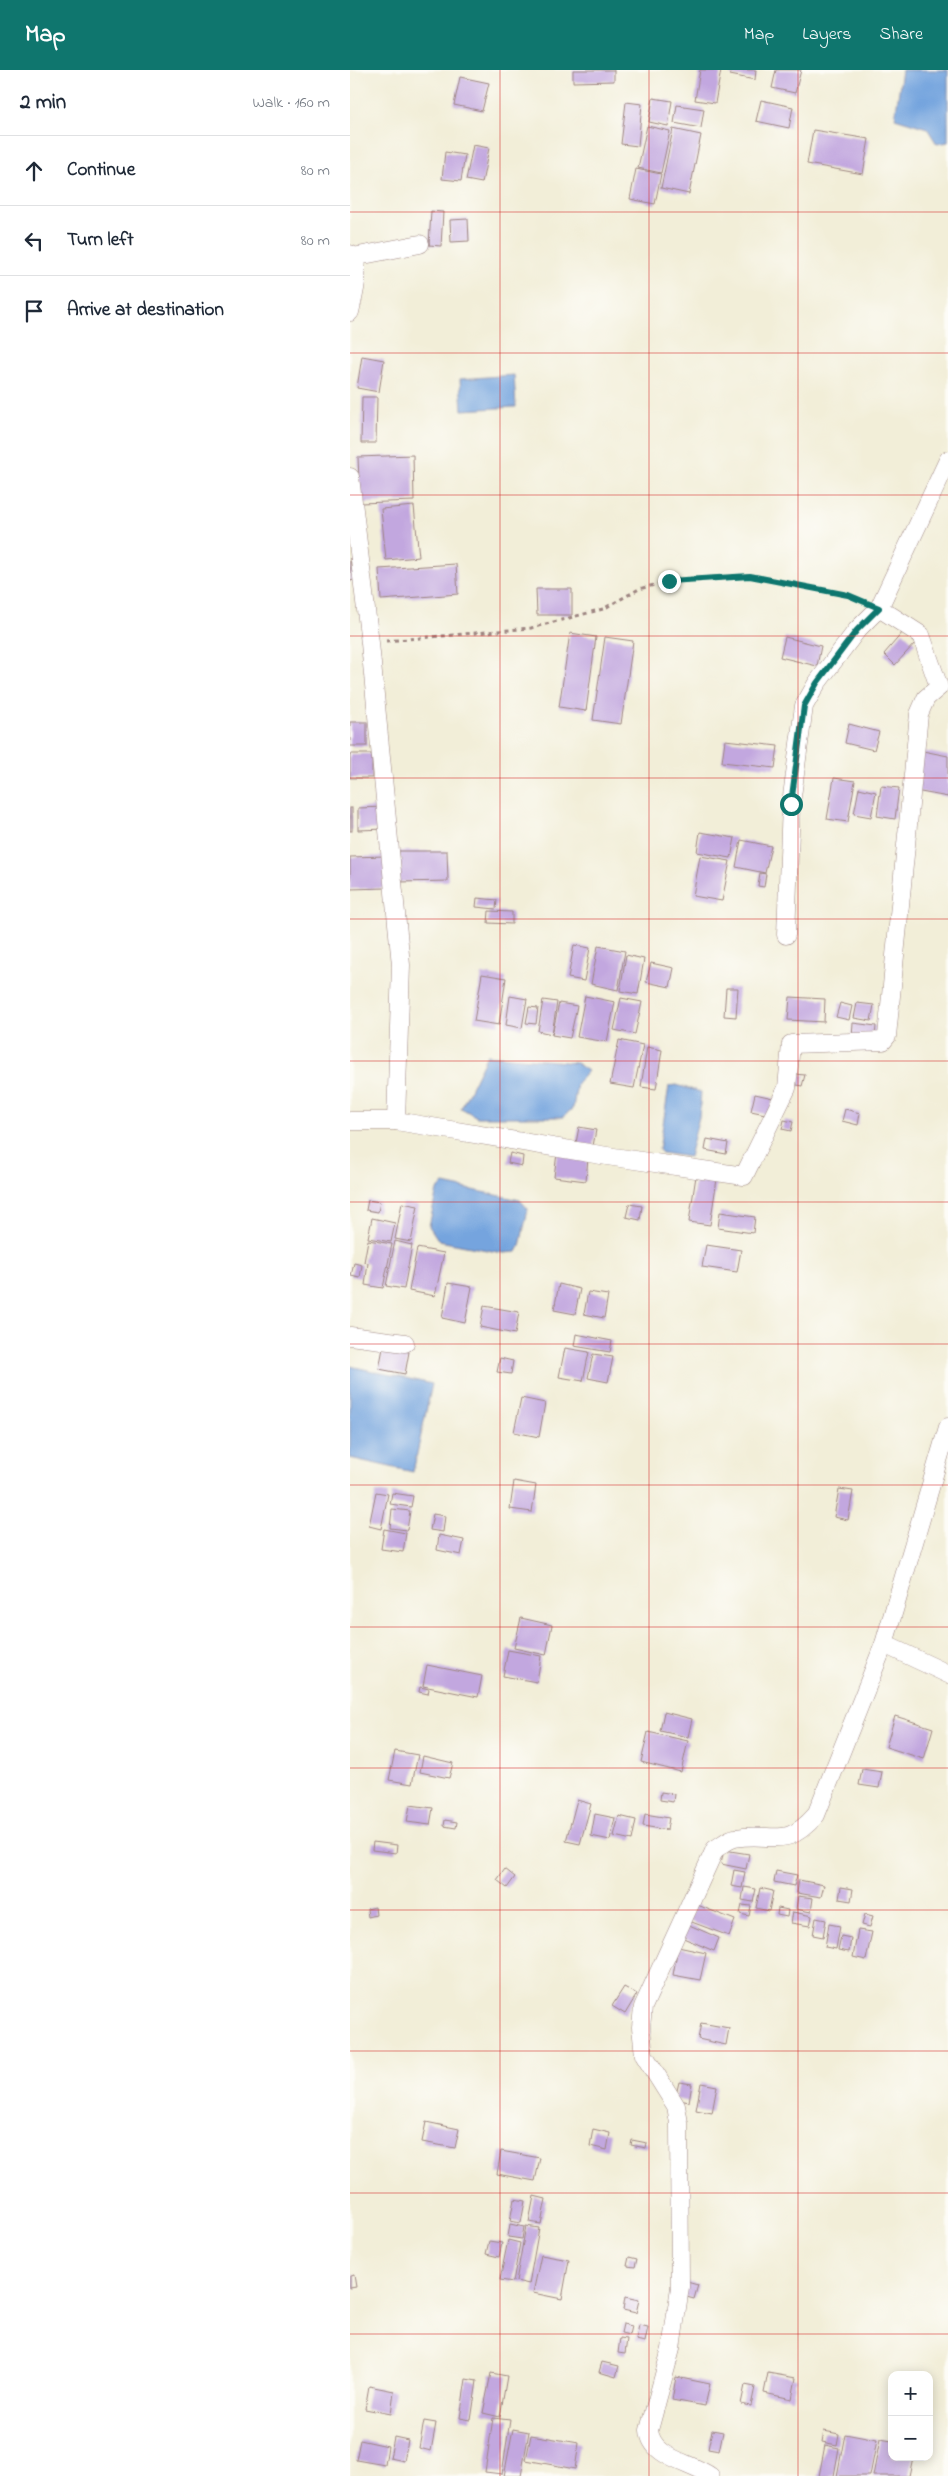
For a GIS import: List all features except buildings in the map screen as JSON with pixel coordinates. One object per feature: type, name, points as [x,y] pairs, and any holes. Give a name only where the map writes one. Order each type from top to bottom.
[{"type":"street","points":[[350,312],[356,272],[352,256],[420,244]]},
{"type":"street","points":[[786,935],[791,804],[804,706],[817,683],[857,630],[879,608],[948,460]]},
{"type":"street","points":[[350,477],[370,642],[401,965],[396,1121]]},
{"type":"street","points":[[350,1121],[396,1121],[607,1156],[744,1176],[788,1088],[791,1044],[883,1041],[887,1036],[920,714],[926,698],[944,688],[921,635],[879,608]]},
{"type":"street","points":[[350,1336],[405,1343]]},
{"type":"street","points":[[710,2476],[698,2468],[657,2450],[650,2440],[649,2430],[671,2349],[680,2287],[679,2123],[676,2106],[644,2055],[641,2027],[643,2008],[715,1850],[734,1838],[784,1837],[802,1831],[816,1815],[884,1644],[948,1426]]},
{"type":"street","points":[[884,1644],[948,1674]]},
{"type":"path","points":[[370,642],[531,628],[603,609],[640,589],[669,581],[750,576],[848,595],[879,608]]},
{"type":"water","points":[[902,70],[948,70],[948,142],[937,144],[927,128],[895,118]]},
{"type":"water","points":[[514,375],[516,407],[462,410],[460,379]]},
{"type":"water","points":[[487,1055],[576,1063],[588,1071],[577,1083],[573,1108],[563,1117],[477,1117],[461,1108]]},
{"type":"water","points":[[676,1085],[701,1092],[699,1117],[689,1157],[662,1153],[659,1150],[669,1086]]},
{"type":"water","points":[[444,1184],[520,1200],[528,1209],[517,1252],[503,1253],[439,1241],[429,1226],[437,1190]]},
{"type":"water","points":[[350,1366],[432,1384],[413,1472],[350,1458]]},
{"type":"route","points":[[669,581],[750,576],[848,595],[879,608],[857,630],[817,683],[804,706],[791,804]]}]
